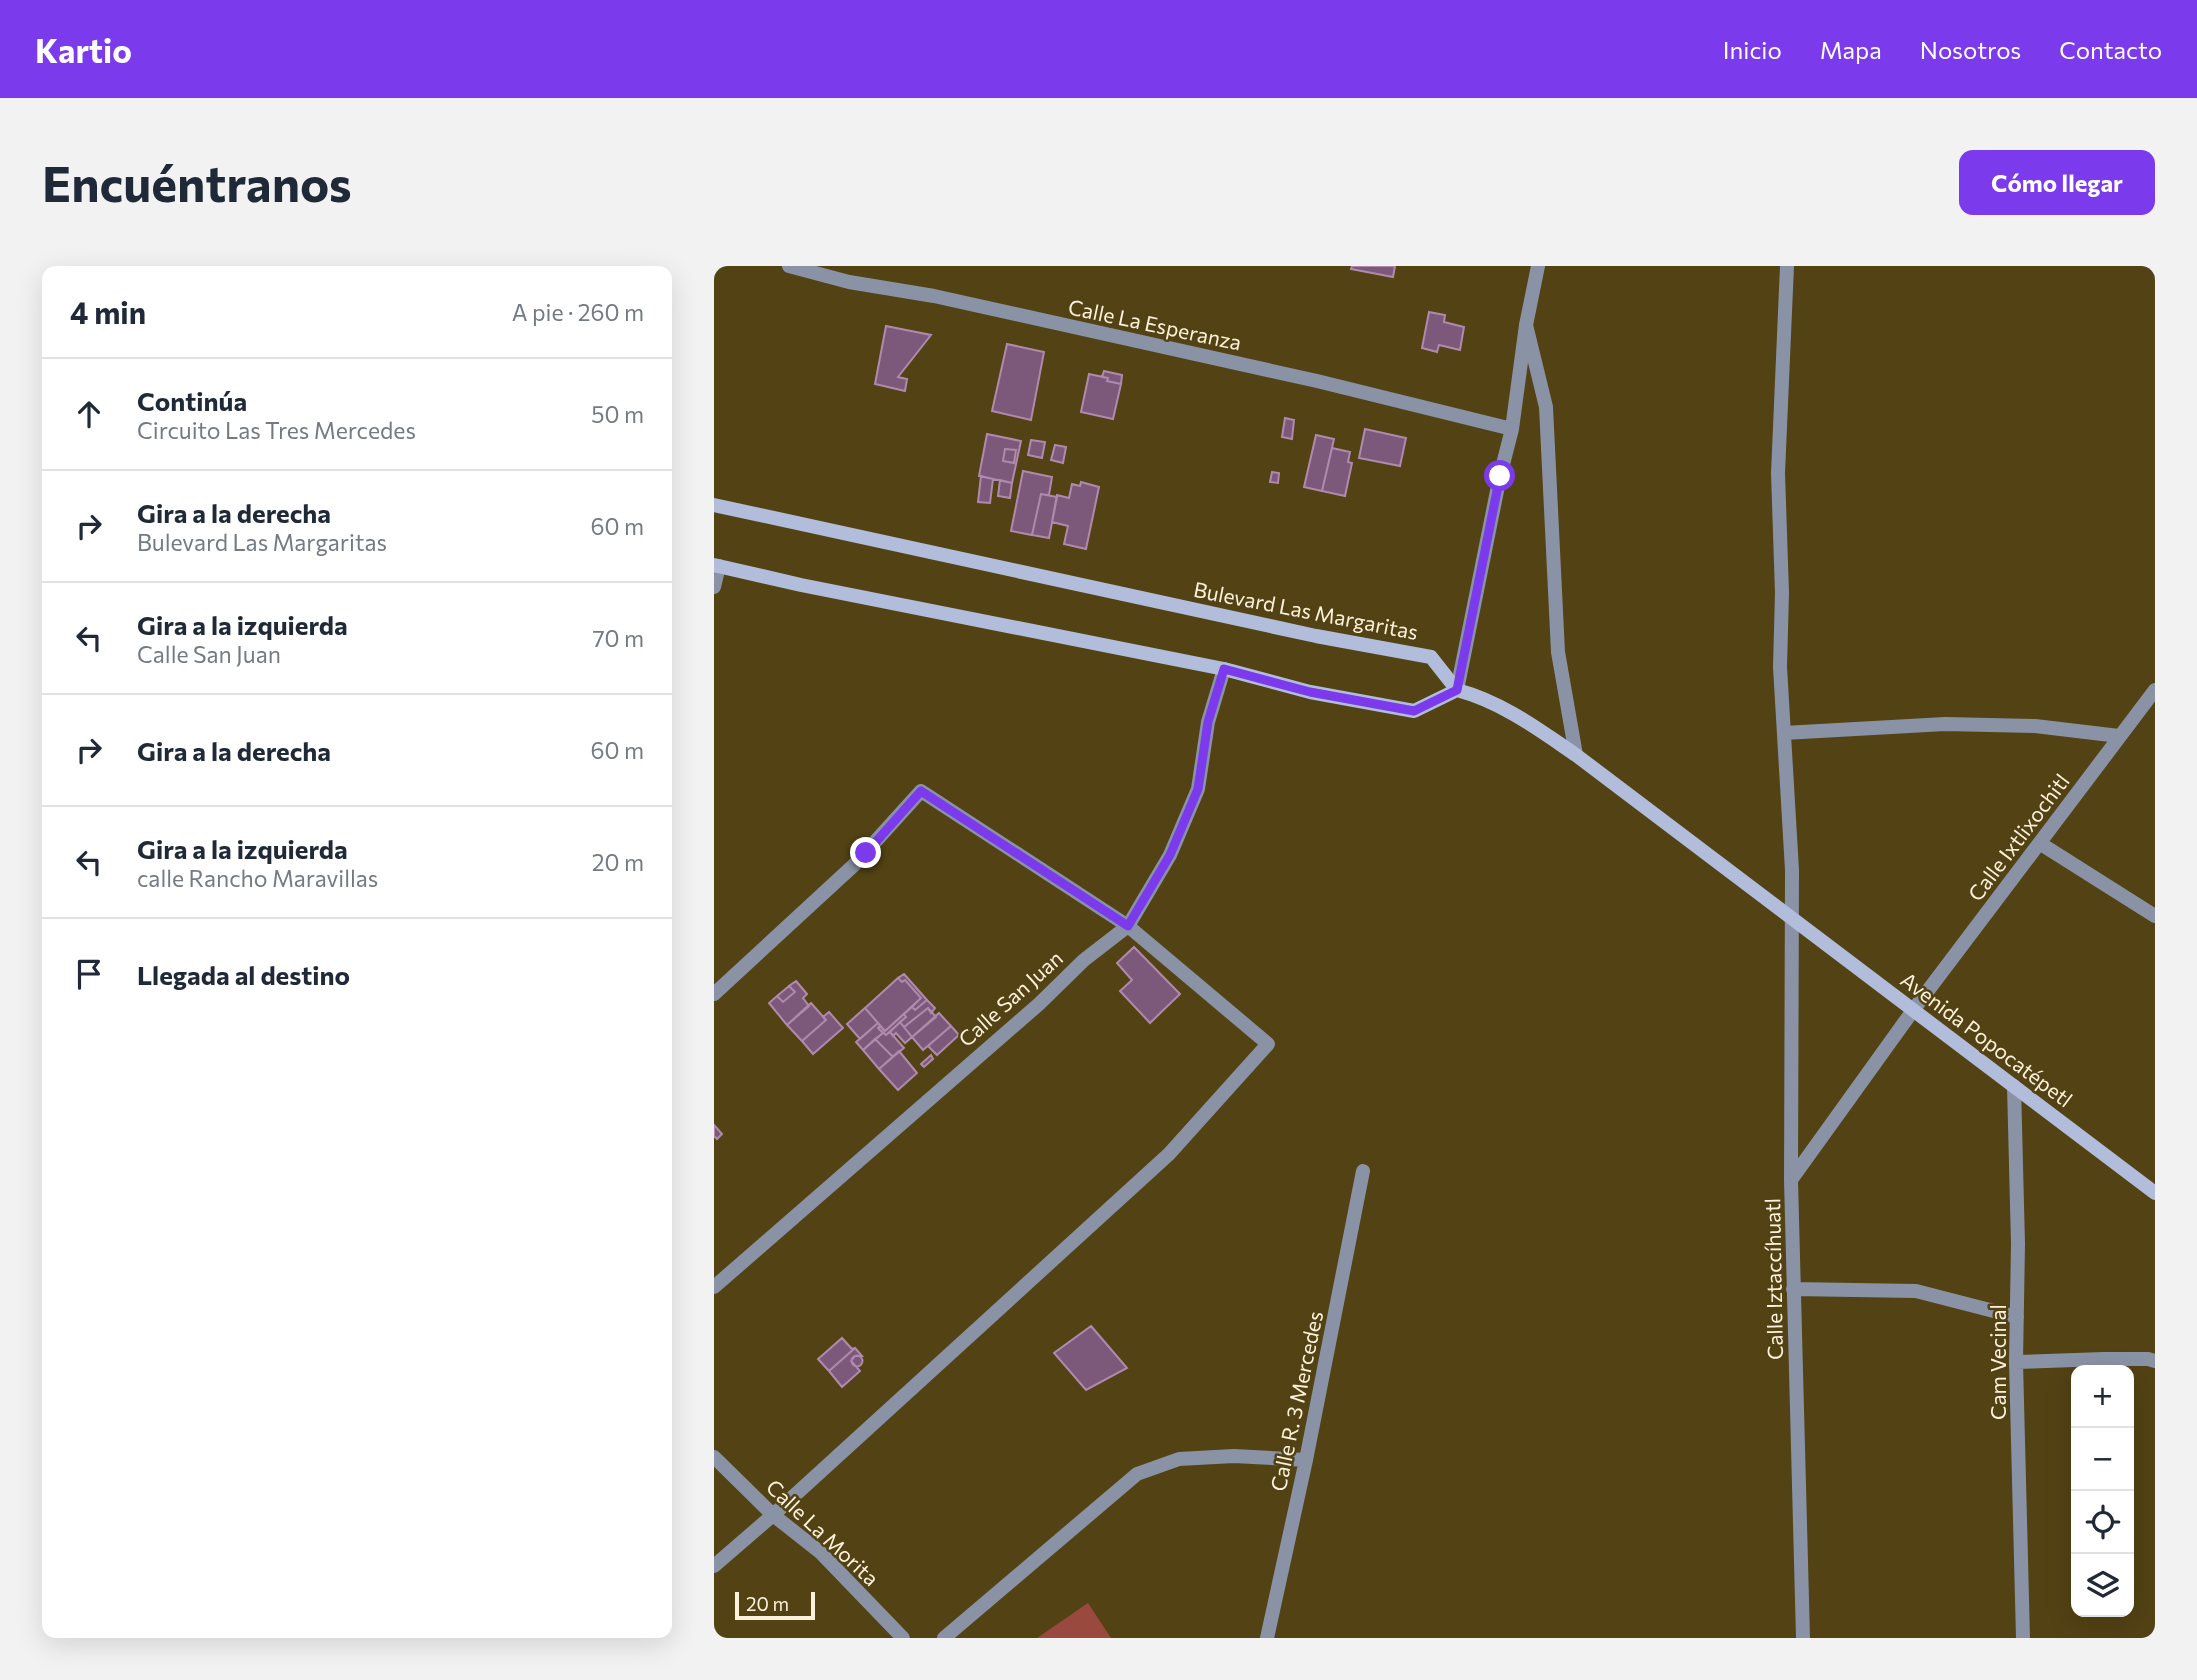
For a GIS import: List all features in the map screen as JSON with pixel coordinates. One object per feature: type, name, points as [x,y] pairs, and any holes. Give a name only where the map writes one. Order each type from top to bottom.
[{"type":"main road","name":"Bulevard Las Margaritas","points":[[714,505],[1303,633],[1430,657],[1457,690]]},
{"type":"main road","points":[[716,566],[1224,669],[1310,692],[1414,711],[1457,690]]},
{"type":"main road","name":"Avenida Popocatépetl","points":[[1457,690],[1476,695],[1518,715],[1576,755],[2155,1193]]},
{"type":"street","name":"Calle La Esperanza","points":[[789,266],[849,282],[933,296],[1317,380],[1512,429]]},
{"type":"street","points":[[1457,690],[1512,429],[1526,325],[1538,266]]},
{"type":"street","points":[[1787,266],[1778,473],[1782,593],[1780,667],[1784,733],[1945,724],[2035,726],[2119,736]]},
{"type":"street","points":[[1526,325],[1546,407],[1558,652],[1576,755]]},
{"type":"street","points":[[714,587],[716,566]]},
{"type":"street","name":"Calle San Juan","points":[[714,1287],[1039,1004],[1084,960],[1128,926],[1170,855],[1198,789],[1208,722],[1224,669]]},
{"type":"street","name":"Calle Ixtlixochitl","points":[[1791,1180],[1914,1009],[2155,690]]},
{"type":"street","name":"Calle Iztaccíhuatl","points":[[1784,733],[1793,919],[1791,1180],[1803,1638]]},
{"type":"street","points":[[714,994],[854,865],[921,791],[1128,926],[1268,1044],[1169,1154],[714,1566]]},
{"type":"street","points":[[2040,844],[2155,916]]},
{"type":"street","name":"Cam Vecinal","points":[[2014,1086],[2018,1244],[2016,1362],[2023,1638]]},
{"type":"street","name":"Calle R. 3 Mercedes","points":[[1267,1638],[1306,1460],[1363,1171]]},
{"type":"street","points":[[1793,1289],[1916,1291],[2017,1317]]},
{"type":"street","points":[[2016,1362],[2115,1359],[2155,1361]]},
{"type":"street","points":[[944,1638],[1138,1474],[1179,1459],[1234,1456],[1306,1460]]},
{"type":"street","name":"Calle La Morita","points":[[714,1457],[773,1514],[820,1552],[902,1638]]},
{"type":"shaded area","points":[[1088,1603],[1111,1638],[1037,1638]]},
{"type":"building","points":[[1352,266],[1395,266],[1393,277],[1351,269]]},
{"type":"building","points":[[1429,312],[1445,315],[1444,322],[1464,327],[1460,350],[1439,345],[1437,352],[1422,348]]},
{"type":"building","points":[[886,326],[931,335],[898,377],[907,379],[905,391],[875,384]]},
{"type":"building","points":[[1007,344],[1044,352],[1031,420],[992,411]]},
{"type":"building","points":[[1104,371],[1122,375],[1121,384],[1107,381],[1108,378],[1102,377]]},
{"type":"building","points":[[1089,374],[1121,384],[1113,419],[1081,412]]},
{"type":"building","points":[[1285,418],[1294,420],[1292,439],[1282,437]]},
{"type":"building","points":[[1365,429],[1406,438],[1400,466],[1359,458]]},
{"type":"building","points":[[987,434],[1021,441],[1012,483],[979,476]],"holes":[[[1005,449],[1016,450],[1014,463],[1003,461]]]},
{"type":"building","points":[[1316,435],[1334,439],[1322,491],[1304,487]]},
{"type":"building","points":[[1031,440],[1045,442],[1042,458],[1028,455]]},
{"type":"building","points":[[1055,445],[1066,447],[1063,463],[1051,460]]},
{"type":"building","points":[[1332,448],[1350,452],[1348,462],[1352,463],[1345,496],[1322,491]]},
{"type":"building","points":[[1005,449],[1016,450],[1014,463],[1003,461]]},
{"type":"building","points":[[1023,471],[1052,477],[1049,495],[1041,494],[1032,535],[1011,531]]},
{"type":"building","points":[[1272,472],[1279,473],[1278,483],[1270,482]]},
{"type":"building","points":[[981,476],[993,479],[990,503],[978,502]]},
{"type":"building","points":[[1000,480],[1012,483],[1010,498],[998,496]]},
{"type":"building","points":[[1081,482],[1099,487],[1086,549],[1064,544],[1068,526],[1052,522],[1057,495],[1069,498],[1072,484],[1080,486]]},
{"type":"building","points":[[1041,494],[1057,497],[1049,538],[1032,535]]},
{"type":"building","points":[[1134,947],[1180,994],[1150,1023],[1120,991],[1132,980],[1117,963]]},
{"type":"building","points":[[904,974],[927,1000],[915,1010],[912,1007],[921,998],[905,980],[902,982],[898,978]]},
{"type":"building","points":[[898,978],[902,982],[905,980],[921,998],[885,1031],[865,1008]]},
{"type":"building","points":[[796,981],[807,994],[803,998],[809,1006],[787,1025],[769,1003],[777,996],[783,1002],[795,992],[789,986]]},
{"type":"building","points":[[789,986],[795,992],[783,1002],[777,996]]},
{"type":"building","points":[[927,1000],[935,1008],[931,1013],[928,1008],[904,1027],[900,1022],[906,1017],[904,1014],[912,1007],[915,1010]]},
{"type":"building","points":[[811,1003],[826,1020],[802,1041],[787,1025]]},
{"type":"building","points":[[865,1008],[878,1023],[860,1039],[847,1024]]},
{"type":"building","points":[[928,1008],[936,1017],[912,1037],[904,1027]]},
{"type":"building","points":[[829,1012],[843,1028],[813,1054],[802,1041],[826,1020],[823,1017]]},
{"type":"building","points":[[939,1013],[951,1026],[923,1050],[912,1037]]},
{"type":"building","points":[[904,1014],[906,1017],[886,1035],[878,1028],[880,1026],[885,1031]]},
{"type":"building","points":[[900,1022],[912,1037],[905,1043],[896,1033],[893,1036],[890,1032]]},
{"type":"building","points":[[878,1023],[878,1028],[883,1033],[863,1050],[856,1042]]},
{"type":"building","points":[[951,1026],[959,1035],[937,1055],[928,1046]]},
{"type":"building","points":[[890,1032],[904,1048],[893,1057],[875,1039]]},
{"type":"building","points":[[875,1039],[893,1057],[879,1069],[863,1050]]},
{"type":"building","points":[[899,1051],[917,1073],[898,1090],[879,1069]]},
{"type":"building","points":[[931,1055],[933,1059],[924,1067],[921,1064]]},
{"type":"building","points":[[714,1125],[722,1134],[717,1139],[714,1136]]},
{"type":"building","points":[[1091,1326],[1127,1368],[1086,1390],[1054,1353]]},
{"type":"building","points":[[842,1338],[852,1349],[855,1348],[829,1371],[818,1359]]},
{"type":"building","points":[[855,1348],[862,1356],[855,1356],[851,1361],[860,1371],[842,1387],[829,1371]]},
{"type":"building","points":[[857,1355],[863,1361],[857,1367],[851,1361]]},
{"type":"route","points":[[866,853],[921,791],[1128,926],[1170,855],[1198,789],[1208,722],[1224,669],[1310,692],[1414,711],[1457,690],[1500,476]]}]
